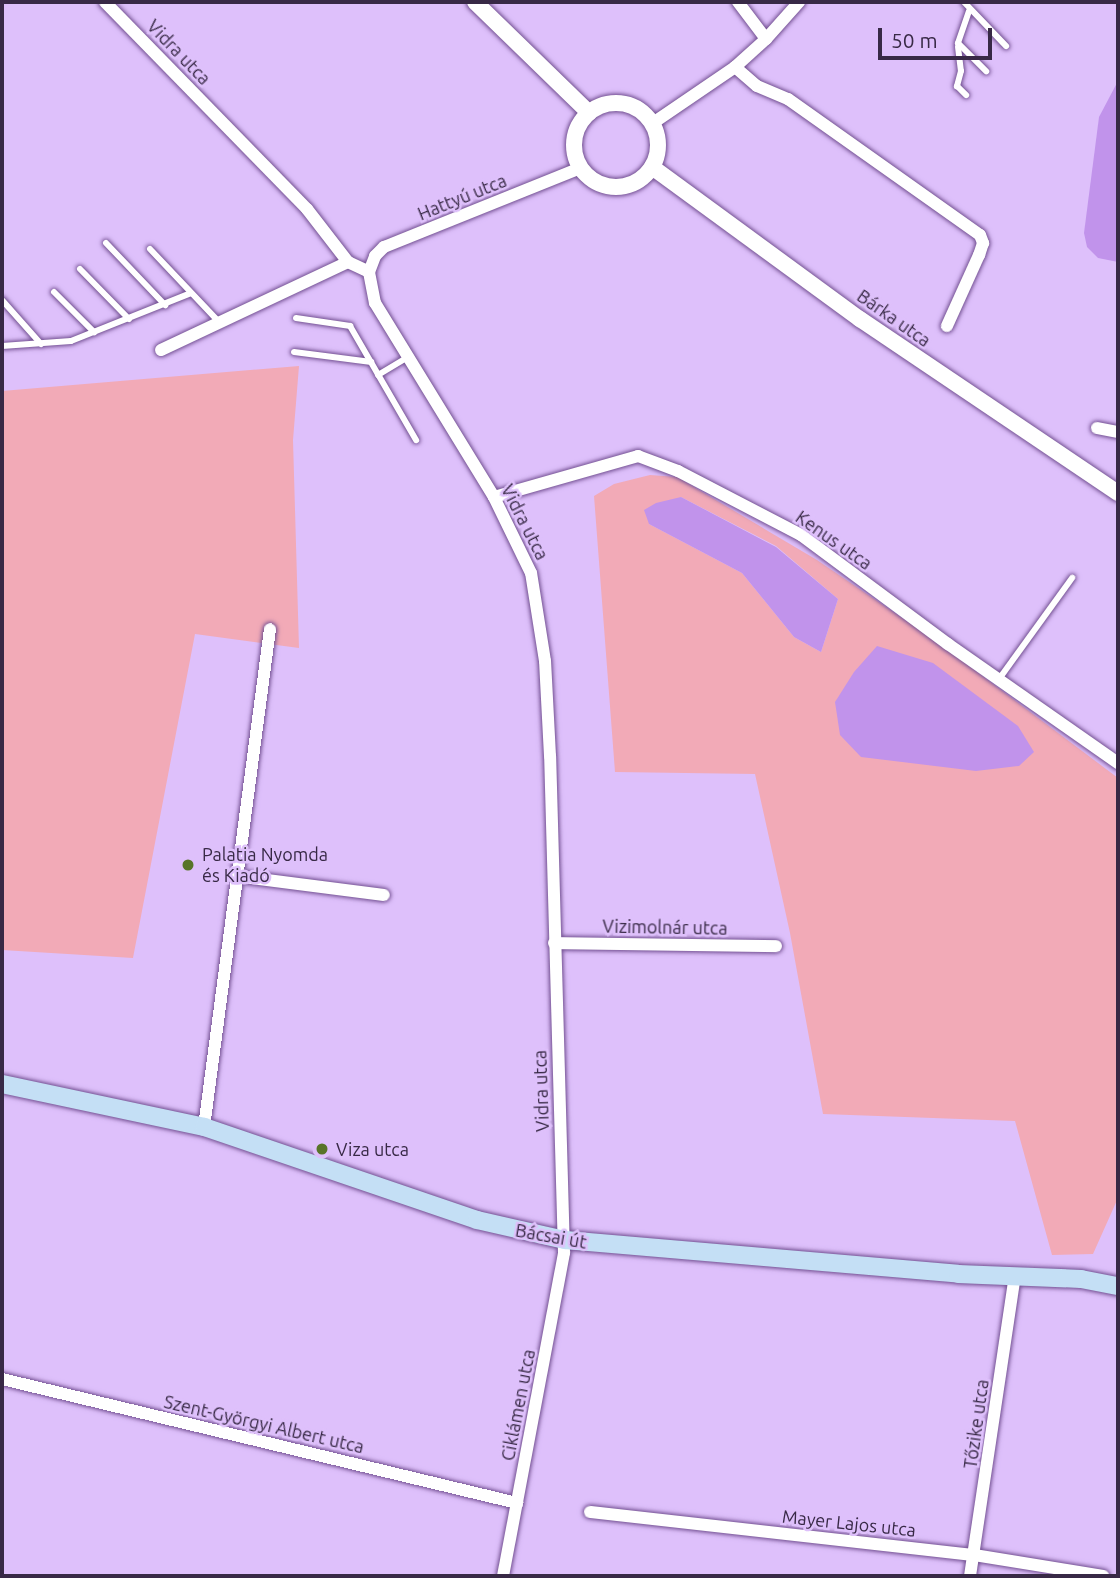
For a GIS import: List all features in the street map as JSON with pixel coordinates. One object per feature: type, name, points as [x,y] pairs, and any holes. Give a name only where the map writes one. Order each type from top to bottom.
[{"type":"main road","name":"Bácsai út","points":[[2,1084],[204,1127],[477,1220],[565,1240],[901,1270],[1081,1279],[1118,1286]]},
{"type":"street","name":"Vidra utca","points":[[105,2],[307,209],[348,262],[369,272],[375,303],[494,497],[531,573],[545,661],[550,756],[565,1240]]},
{"type":"street","points":[[475,2],[589,113]]},
{"type":"street","points":[[738,2],[766,39]]},
{"type":"street","points":[[653,124],[735,67],[766,39],[799,2]]},
{"type":"street","points":[[735,67],[757,86],[788,99],[980,234],[983,243],[979,256],[947,326]]},
{"type":"street","points":[[626,104],[638,109],[653,124],[658,142],[652,167],[644,177],[621,187],[596,182],[581,168],[574,150],[575,136],[589,113],[600,106],[626,104]]},
{"type":"street","name":"Bárka utca","points":[[652,167],[860,318],[1118,493]]},
{"type":"street","name":"Hattyú utca","points":[[369,272],[374,256],[384,247],[581,168]]},
{"type":"street","points":[[161,350],[348,262]]},
{"type":"street","points":[[1097,428],[1118,432]]},
{"type":"street","name":"Kenus utca","points":[[494,497],[638,456],[678,471],[801,535],[1118,763]]},
{"type":"street","points":[[204,1127],[270,629]]},
{"type":"street","points":[[236,876],[384,895]]},
{"type":"street","name":"Vizimolnár utca","points":[[554,943],[776,946]]},
{"type":"street","name":"Ciklámen utca","points":[[503,1576],[565,1240]]},
{"type":"street","name":"Tőzike utca","points":[[970,1576],[1016,1276]]},
{"type":"street","name":"Szent-Györgyi Albert utca","points":[[2,1379],[517,1503]]},
{"type":"street","name":"Mayer Lajos utca","points":[[590,1511],[974,1555],[1103,1576]]},
{"type":"lane","points":[[964,2],[969,11],[1006,46]]},
{"type":"lane","points":[[967,95],[957,86],[961,71],[958,43],[969,11]]},
{"type":"lane","points":[[958,43],[986,71]]},
{"type":"lane","points":[[106,243],[165,305]]},
{"type":"lane","points":[[150,249],[219,323]]},
{"type":"lane","points":[[80,269],[129,319]]},
{"type":"lane","points":[[54,292],[94,332]]},
{"type":"lane","points":[[2,346],[71,341],[191,293]]},
{"type":"lane","points":[[2,300],[41,344]]},
{"type":"lane","points":[[296,318],[350,326],[416,440]]},
{"type":"lane","points":[[294,352],[371,362]]},
{"type":"lane","points":[[378,375],[408,357]]},
{"type":"lane","points":[[999,679],[1072,578]]},
{"type":"shaded area","points":[[1118,81],[1118,262],[1098,258],[1087,247],[1084,233],[1099,117]]},
{"type":"shaded area","points":[[299,366],[293,440],[299,648],[195,634],[133,958],[2,950],[2,391]]},
{"type":"shaded area","points":[[650,475],[677,477],[817,560],[933,639],[1118,778],[1118,1198],[1093,1254],[1052,1255],[1015,1121],[823,1114],[790,933],[755,774],[615,772],[594,496],[614,484]],"holes":[[[681,497],[776,546],[838,599],[821,652],[794,637],[742,573],[649,524]]]},
{"type":"shaded area","points":[[681,497],[776,547],[838,599],[821,652],[794,637],[742,573],[649,524],[644,510],[656,503]]},
{"type":"shaded area","points":[[877,646],[933,663],[1018,726],[1034,752],[1019,766],[976,771],[861,757],[840,735],[835,702],[854,672]]},
{"type":"place","name":"Palatia Nyomda és Kiadó","points":[[188,865]]},
{"type":"place","name":"Viza utca","points":[[322,1149]]}]
